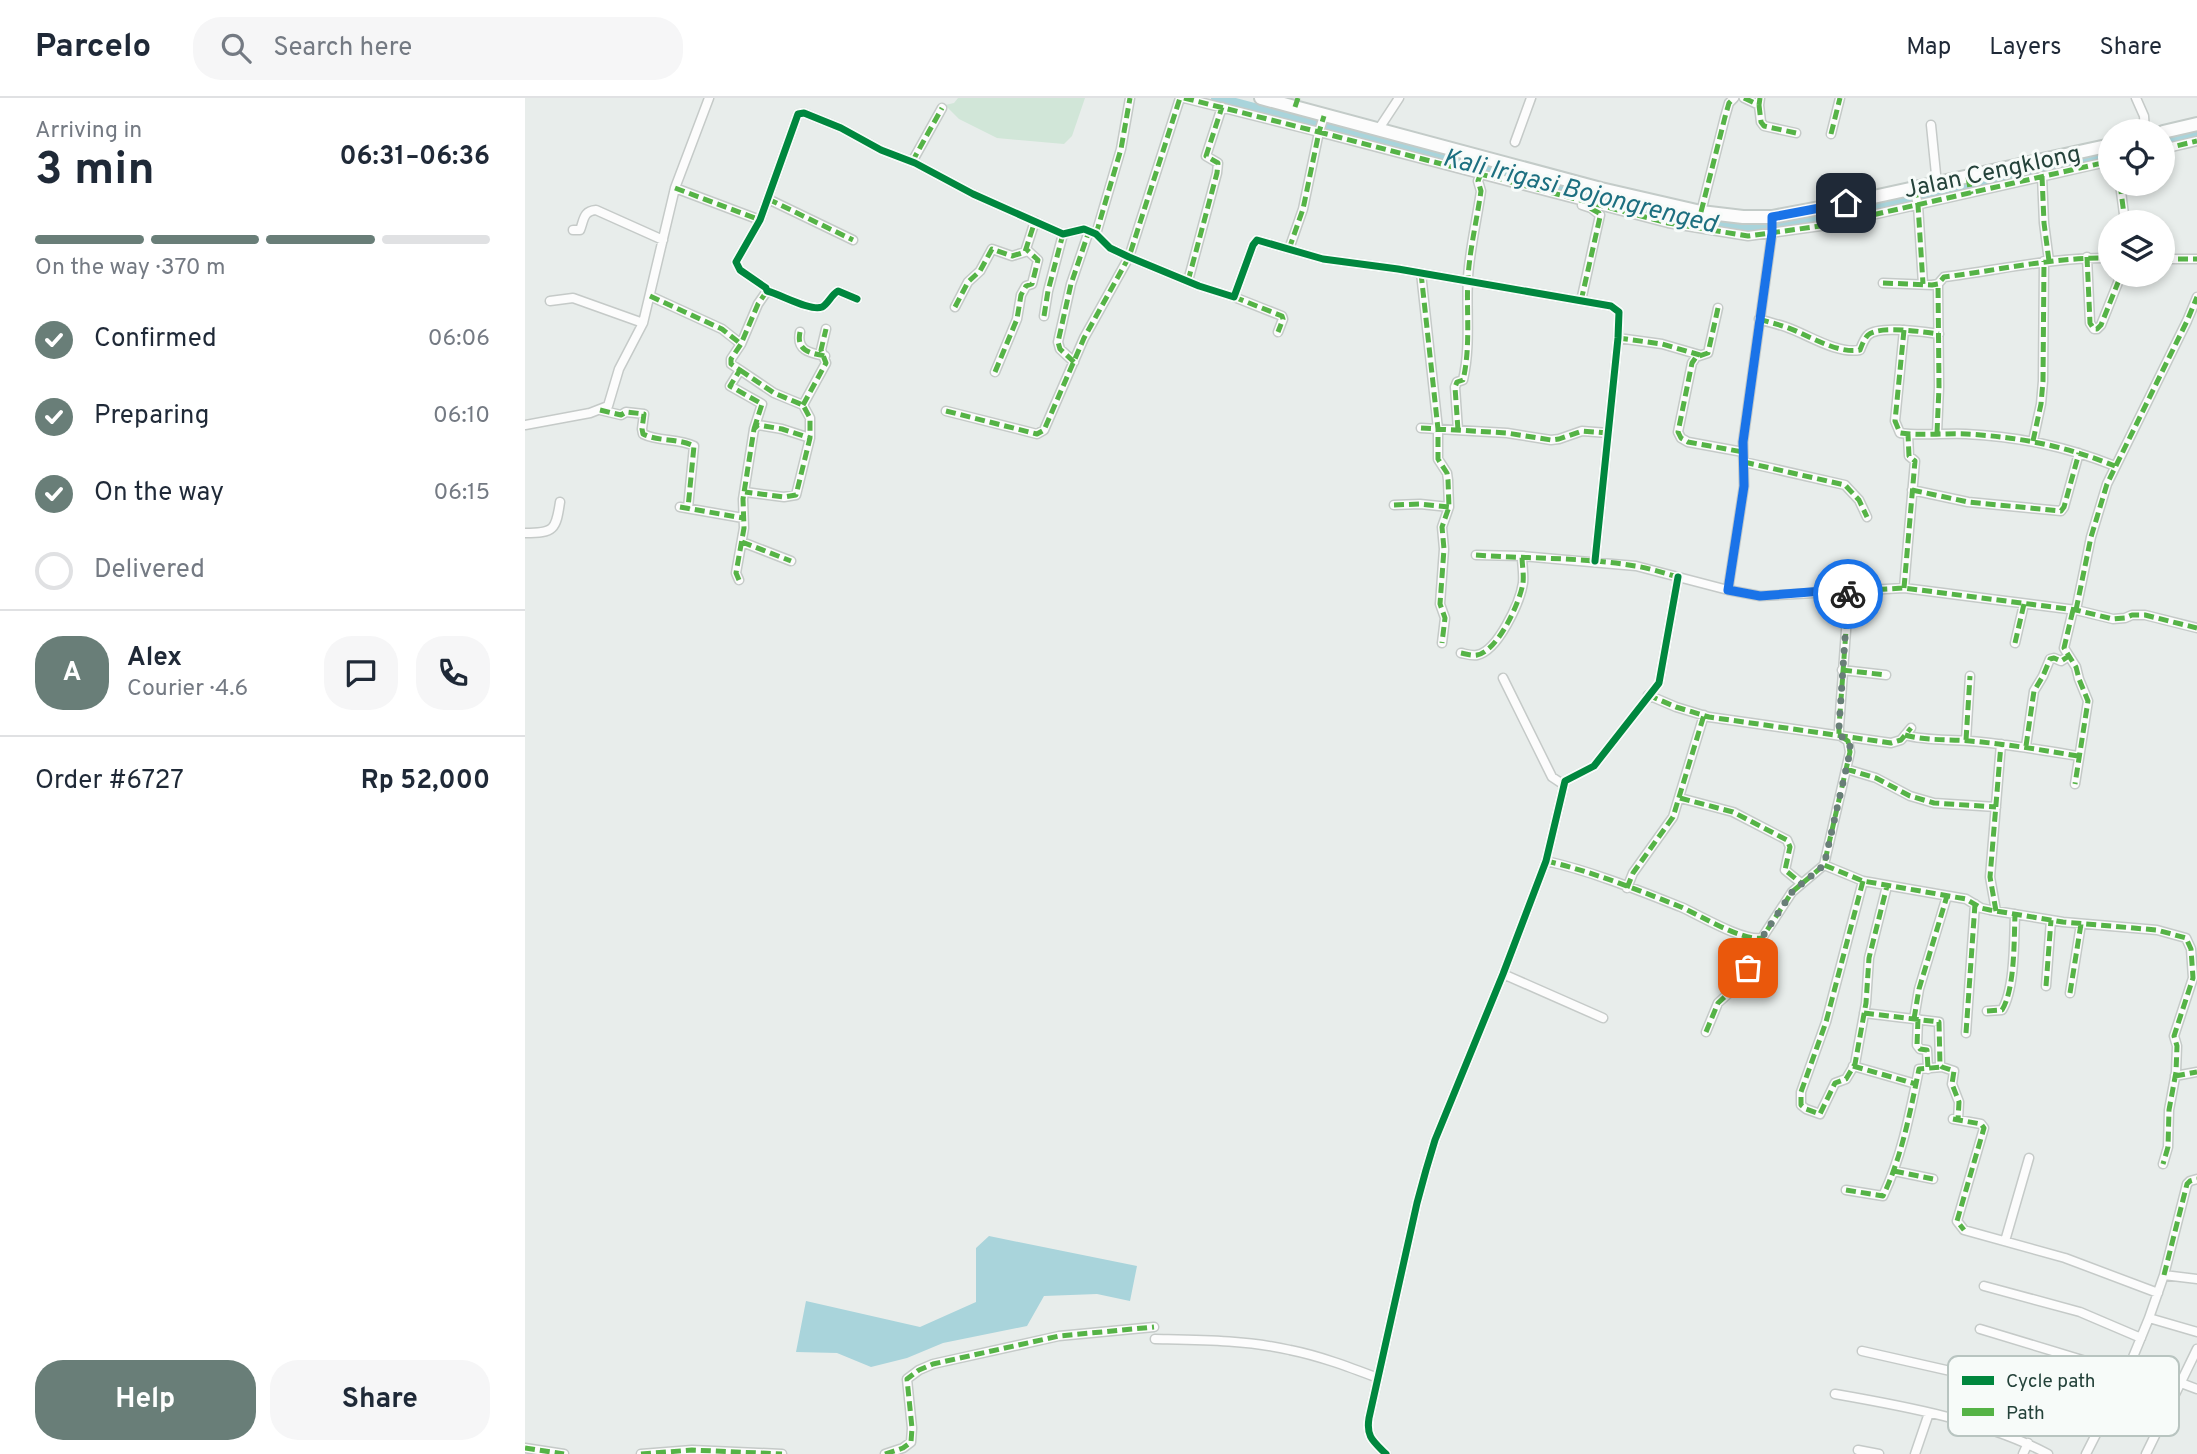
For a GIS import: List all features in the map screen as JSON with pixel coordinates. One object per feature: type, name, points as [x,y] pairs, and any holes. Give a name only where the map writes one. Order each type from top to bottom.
[{"type":"main road","name":"Jalan Cengklong","points":[[1261,98],[1297,103],[1321,125],[1378,130],[1461,160],[1493,168],[1701,212],[1744,218],[1772,218],[1915,191],[1937,184],[2008,177],[2045,169],[2098,150]]},
{"type":"main road","points":[[2175,129],[2197,124]]},
{"type":"street","points":[[525,425],[600,410],[608,406],[619,369],[643,323],[675,188],[709,98]]},
{"type":"street","points":[[1074,362],[1067,358],[1058,342],[1071,285],[1093,233],[1102,220],[1121,149],[1130,98]]},
{"type":"street","points":[[946,411],[1040,434],[1044,430],[1084,338],[1129,257],[1185,98],[1321,125],[1461,160],[1481,173]]},
{"type":"street","points":[[1378,130],[1399,98]]},
{"type":"street","points":[[1514,142],[1531,98]]},
{"type":"street","points":[[1701,212],[1725,117],[1734,98]]},
{"type":"street","points":[[1744,98],[1760,102],[1761,122],[1764,126],[1796,133]]},
{"type":"street","points":[[1831,134],[1840,98]]},
{"type":"street","points":[[2136,98],[2144,119]]},
{"type":"street","points":[[1188,281],[1217,173],[1217,162],[1206,156],[1221,107]]},
{"type":"street","points":[[912,162],[942,108]]},
{"type":"street","points":[[857,299],[834,292],[823,306],[817,308],[768,291],[740,270],[736,262],[760,220],[798,114],[804,113],[841,128],[881,150],[1063,234],[1084,229],[1110,248],[1129,257],[1281,315],[1283,319],[1278,332]]},
{"type":"street","points":[[1289,249],[1305,202],[1321,125]]},
{"type":"street","points":[[1931,125],[1937,184]]},
{"type":"street","points":[[2175,146],[2197,141]]},
{"type":"street","points":[[2033,441],[2042,404],[2047,261],[2044,223],[2045,169],[2098,163]]},
{"type":"street","points":[[1458,430],[1455,387],[1457,382],[1464,380],[1467,362],[1468,281],[1481,191],[1478,181],[1481,173],[1493,168],[1573,197],[1668,223],[1748,236],[1828,225],[1971,192],[2008,177]]},
{"type":"street","points":[[1969,179],[1971,192]]},
{"type":"street","points":[[675,188],[760,220]]},
{"type":"street","points":[[1915,191],[1923,284]]},
{"type":"street","points":[[1573,197],[1576,203],[1590,207],[1600,215],[1581,301]]},
{"type":"street","points":[[768,198],[853,240]]},
{"type":"street","points":[[573,230],[580,230],[584,216],[596,210],[663,240]]},
{"type":"street","points":[[1728,590],[1744,486],[1743,457],[1772,218]]},
{"type":"street","points":[[955,307],[968,282],[980,271],[992,249],[1012,256],[1026,250],[1035,221]]},
{"type":"street","points":[[1044,316],[1063,234]]},
{"type":"street","points":[[1234,297],[1255,241],[1262,240],[1323,259],[1421,273],[1617,309],[1618,338],[1595,561]]},
{"type":"street","points":[[995,372],[1017,319],[1021,295],[1026,286],[1033,284],[1036,277],[1038,260],[1026,250]]},
{"type":"street","points":[[2087,257],[2090,323],[2094,329],[2101,325],[2116,287]]},
{"type":"street","points":[[1937,433],[1938,284],[1944,277],[2047,261],[2098,257]]},
{"type":"street","points":[[2175,258],[2197,259]]},
{"type":"street","points":[[1421,273],[1439,429],[1438,459],[1447,473],[1449,507],[1442,527],[1444,549],[1440,604],[1445,621],[1441,643]]},
{"type":"street","points":[[1882,283],[1938,284]]},
{"type":"street","points":[[745,492],[784,498],[796,495],[810,438],[810,418],[803,405],[774,393],[730,362],[758,304],[768,291]]},
{"type":"street","points":[[650,296],[722,329],[741,344]]},
{"type":"street","points":[[2075,784],[2088,701],[2077,667],[2064,648],[2091,537],[2107,484],[2197,297]]},
{"type":"street","points":[[549,301],[573,298],[643,323]]},
{"type":"street","points":[[1718,308],[1708,352],[1692,363],[1678,425],[1679,436],[1688,442],[1845,485],[1859,500],[1867,517]]},
{"type":"street","points":[[1759,319],[1853,351],[1860,350],[1871,333],[1904,330],[1939,334]]},
{"type":"street","points":[[803,405],[826,363],[821,350],[825,329]]},
{"type":"street","points":[[1904,330],[1895,421],[1898,431],[1903,434],[1937,433],[2033,441],[2079,453],[2115,467]]},
{"type":"street","points":[[800,332],[799,343],[802,348],[809,353],[825,356]]},
{"type":"street","points":[[1618,338],[1662,344],[1700,355]]},
{"type":"street","points":[[739,580],[736,573],[742,542],[748,456],[762,404],[730,386],[740,370]]},
{"type":"street","points":[[600,410],[621,415],[626,412],[644,414],[643,434],[694,446],[684,508],[743,518]]},
{"type":"street","points":[[754,429],[758,425],[810,438]]},
{"type":"street","points":[[1421,428],[1507,433],[1552,440],[1582,431],[1608,433]]},
{"type":"street","points":[[1904,588],[1915,461],[1909,456],[1908,434]]},
{"type":"street","points":[[1912,490],[1968,502],[2061,511],[2079,453]]},
{"type":"street","points":[[525,533],[546,533],[554,528],[559,502]]},
{"type":"street","points":[[1394,505],[1449,507]]},
{"type":"street","points":[[742,542],[791,561]]},
{"type":"street","points":[[1476,555],[1595,561],[1636,566],[1760,596],[1904,588],[2074,610],[2113,619],[2145,615],[2197,628]]},
{"type":"street","points":[[1461,653],[1481,654],[1498,638],[1513,614],[1520,594],[1522,556]]},
{"type":"street","points":[[1386,1454],[1371,1440],[1367,1430],[1426,1170],[1452,1096],[1503,974],[1546,860],[1564,785],[1568,778],[1594,766],[1661,679],[1678,577]]},
{"type":"street","points":[[1839,735],[1849,589]]},
{"type":"street","points":[[2015,643],[2024,604]]},
{"type":"street","points":[[2026,747],[2035,687],[2043,676],[2049,659],[2061,661],[2069,656]]},
{"type":"street","points":[[1842,670],[1885,675]]},
{"type":"street","points":[[1966,740],[1970,676]]},
{"type":"street","points":[[1503,678],[1552,777],[1564,785]]},
{"type":"street","points":[[1648,695],[1704,716],[1891,743],[1898,742],[1908,731],[1922,738],[2001,744],[2078,756]]},
{"type":"street","points":[[1627,888],[1633,873],[1673,817],[1704,716]]},
{"type":"street","points":[[1706,1032],[1718,1003],[1740,983],[1758,951],[1761,939],[1792,892],[1824,865],[1850,745],[1839,735]]},
{"type":"street","points":[[1996,911],[1990,877],[2001,744]]},
{"type":"street","points":[[1846,769],[1877,778],[1903,793],[1934,803],[1996,807]]},
{"type":"street","points":[[1681,798],[1733,813],[1787,840],[1790,845],[1785,870],[1801,883]]},
{"type":"street","points":[[1546,860],[1680,907],[1745,936],[1761,939]]},
{"type":"street","points":[[1824,865],[1863,881],[1966,899],[1981,908],[1996,911],[2081,924],[2157,930],[2186,937],[2191,949],[2195,978],[2174,1035],[2177,1046],[2175,1076],[2169,1110],[2168,1147],[2163,1164]]},
{"type":"street","points":[[1863,881],[1826,1022],[1801,1092],[1801,1105],[1821,1114],[1836,1083],[1846,1079],[1853,1066],[1864,1013],[1869,958],[1887,886]]},
{"type":"street","points":[[1928,1069],[1927,1051],[1919,1049],[1917,1045],[1919,989],[1947,896]]},
{"type":"street","points":[[1966,1033],[1976,904]]},
{"type":"street","points":[[1987,1011],[2002,1010],[2007,1002],[2015,914]]},
{"type":"street","points":[[2046,986],[2051,920]]},
{"type":"street","points":[[2070,993],[2081,924]]},
{"type":"street","points":[[1503,974],[1603,1018]]},
{"type":"street","points":[[1864,1013],[1939,1022],[1942,1068]]},
{"type":"street","points":[[1853,1066],[1916,1084]]},
{"type":"street","points":[[1846,1189],[1883,1197],[1902,1146],[1919,1069],[1942,1068],[1954,1072],[1952,1084],[1959,1102],[1956,1119],[1981,1124],[1984,1128],[1957,1221],[1964,1230],[2065,1258],[2158,1293]]},
{"type":"street","points":[[2175,1076],[2197,1072]]},
{"type":"street","points":[[2005,1241],[2029,1158]]},
{"type":"street","points":[[1894,1171],[1933,1179]]},
{"type":"street","points":[[2134,1356],[2164,1275],[2187,1184],[2197,1179]]},
{"type":"street","points":[[2164,1275],[2197,1279]]},
{"type":"street","points":[[1984,1286],[2080,1312],[2141,1338]]},
{"type":"street","points":[[2149,1318],[2197,1332]]},
{"type":"street","points":[[885,1454],[911,1442],[907,1379],[919,1370],[933,1364],[1059,1336],[1154,1327]]},
{"type":"street","points":[[1980,1329],[2067,1356]]},
{"type":"street","points":[[1155,1339],[1214,1340],[1280,1348],[1337,1362],[1377,1378]]},
{"type":"street","points":[[2179,1387],[2197,1349]]},
{"type":"street","points":[[1862,1351],[1948,1370]]},
{"type":"street","points":[[2181,1383],[2197,1389]]},
{"type":"street","points":[[1835,1394],[1948,1419]]},
{"type":"street","points":[[1915,1454],[1929,1413]]},
{"type":"street","points":[[2005,1436],[2028,1443],[2048,1454]]},
{"type":"street","points":[[2086,1454],[2096,1436]]},
{"type":"street","points":[[2146,1454],[2155,1436]]},
{"type":"street","points":[[2023,1454],[2028,1443]]},
{"type":"street","points":[[525,1448],[563,1454]]},
{"type":"street","points":[[643,1454],[692,1450],[782,1454]]},
{"type":"street","points":[[1857,1450],[1879,1454]]},
{"type":"green space","points":[[958,98],[1085,98],[1072,136],[1064,144],[997,138],[959,119],[945,105],[954,103]]},
{"type":"water","points":[[989,1236],[1137,1266],[1130,1301],[1097,1294],[1044,1296],[1027,1326],[943,1343],[907,1358],[871,1367],[837,1353],[796,1352],[806,1301],[920,1327],[976,1302],[976,1248]]},
{"type":"waterway","name":"Kali Irigasi Bojongrenged","points":[[1216,98],[1688,221],[1743,226],[1799,224],[2098,157]]},
{"type":"waterway","name":"Kali Irigasi Bojongrenged","points":[[2175,140],[2197,135]]},
{"type":"marked path","points":[[1096,234],[1121,149],[1130,98]]},
{"type":"marked path","points":[[946,411],[1037,434],[1044,430],[1084,338],[1129,257],[1180,98]]},
{"type":"marked path","points":[[1184,98],[1319,132],[1324,116]]},
{"type":"marked path","points":[[1295,107],[1298,98]]},
{"type":"marked path","points":[[1701,212],[1729,103],[1734,98]]},
{"type":"marked path","points":[[1744,98],[1759,105],[1760,98]]},
{"type":"marked path","points":[[1831,134],[1840,98]]},
{"type":"marked path","points":[[1759,105],[1764,126],[1796,133]]},
{"type":"marked path","points":[[1188,281],[1217,173],[1218,163],[1206,156],[1222,107]]},
{"type":"marked path","points":[[912,162],[942,108]]},
{"type":"marked path","points":[[1289,249],[1303,209],[1319,132],[1668,223],[1748,236],[1828,225],[2098,164]]},
{"type":"marked path","points":[[2175,146],[2197,141]]},
{"type":"marked path","points":[[2005,169],[2010,184]]},
{"type":"marked path","points":[[1458,430],[1455,387],[1457,382],[1463,380],[1465,367],[1468,341],[1468,277],[1481,191],[1478,181],[1481,173]]},
{"type":"marked path","points":[[2042,176],[2049,261]]},
{"type":"marked path","points":[[1968,177],[1971,194]]},
{"type":"marked path","points":[[675,188],[760,220]]},
{"type":"marked path","points":[[1914,188],[1918,205],[1923,284]]},
{"type":"marked path","points":[[2122,196],[2123,210]]},
{"type":"marked path","points":[[768,199],[853,240]]},
{"type":"marked path","points":[[1581,301],[1600,217],[1599,213],[1586,206]]},
{"type":"marked path","points":[[955,307],[968,282],[980,271],[992,249],[1012,256],[1025,252],[1035,221]]},
{"type":"marked path","points":[[1074,362],[1060,349],[1058,342],[1071,284],[1089,231]]},
{"type":"marked path","points":[[1044,316],[1063,234]]},
{"type":"marked path","points":[[995,372],[1017,319],[1021,295],[1026,286],[1032,284],[1038,260],[1026,249]]},
{"type":"marked path","points":[[2087,257],[2090,323],[2094,329],[2101,325],[2116,287]]},
{"type":"marked path","points":[[1883,283],[1932,285],[1938,284],[1944,277],[2048,262],[2098,258]]},
{"type":"marked path","points":[[2175,259],[2197,259]]},
{"type":"marked path","points":[[2033,441],[2043,381],[2044,261]]},
{"type":"marked path","points":[[1421,273],[1438,429],[1438,459],[1447,473],[1448,480],[1449,507],[1442,527],[1444,549],[1440,604],[1445,618],[1442,643]]},
{"type":"marked path","points":[[1937,433],[1938,284]]},
{"type":"marked path","points":[[754,429],[762,404],[730,386],[740,370],[731,364],[731,359],[767,291]]},
{"type":"marked path","points":[[650,296],[722,329],[741,344]]},
{"type":"marked path","points":[[1234,297],[1282,316],[1278,332]]},
{"type":"marked path","points":[[2076,610],[2091,537],[2107,484],[2197,297]]},
{"type":"marked path","points":[[1718,308],[1708,353],[1696,357],[1692,363],[1678,432],[1681,438],[1688,442],[1743,452]]},
{"type":"marked path","points":[[1759,319],[1786,327],[1832,347],[1851,350],[1860,350],[1868,335],[1882,330],[1939,334]]},
{"type":"marked path","points":[[803,405],[826,363],[821,350],[826,329]]},
{"type":"marked path","points":[[1904,330],[1895,421],[1900,433],[2005,437],[2060,448],[2115,466]]},
{"type":"marked path","points":[[800,332],[800,343],[805,350],[825,356]]},
{"type":"marked path","points":[[1618,338],[1662,344],[1700,355]]},
{"type":"marked path","points":[[740,370],[774,393],[803,405],[810,418],[810,438],[796,495],[784,497],[745,492]]},
{"type":"marked path","points":[[600,410],[621,415],[626,412],[644,414],[643,434],[694,446],[688,508]]},
{"type":"marked path","points":[[739,580],[736,573],[744,528],[743,499],[754,429],[758,425],[810,438]]},
{"type":"marked path","points":[[1421,428],[1507,433],[1551,440],[1582,431],[1608,433]]},
{"type":"marked path","points":[[1904,588],[1915,461],[1909,456],[1908,434]]},
{"type":"marked path","points":[[1912,490],[1968,502],[2061,511],[2079,453]]},
{"type":"marked path","points":[[1744,462],[1845,485],[1859,500],[1867,517]]},
{"type":"marked path","points":[[1394,505],[1449,507]]},
{"type":"marked path","points":[[680,507],[743,518]]},
{"type":"marked path","points":[[742,542],[791,561]]},
{"type":"marked path","points":[[1476,555],[1615,563],[1678,577]]},
{"type":"marked path","points":[[1461,653],[1475,655],[1485,652],[1507,625],[1521,591],[1522,556]]},
{"type":"marked path","points":[[1728,590],[1760,596],[1904,588],[2076,610],[2113,619],[2145,615],[2197,628]]},
{"type":"marked path","points":[[1849,589],[1839,735],[1848,741],[1850,752],[1824,865],[1863,881],[1966,899],[1990,910],[2063,922],[2157,930],[2186,938],[2191,949],[2193,978],[2174,1036],[2177,1046],[2176,1072],[2169,1110],[2168,1147],[2163,1164]]},
{"type":"marked path","points":[[2015,643],[2024,604]]},
{"type":"marked path","points":[[2073,610],[2064,648],[2076,667],[2088,701],[2075,784]]},
{"type":"marked path","points":[[2026,746],[2034,691],[2050,659],[2061,661],[2069,656]]},
{"type":"marked path","points":[[1842,670],[1886,675]]},
{"type":"marked path","points":[[1966,740],[1970,676]]},
{"type":"marked path","points":[[1648,695],[1709,717],[1891,743],[1901,740],[1911,728]]},
{"type":"marked path","points":[[1627,888],[1633,873],[1673,817],[1704,715]]},
{"type":"marked path","points":[[1905,735],[1997,744],[2078,756]]},
{"type":"marked path","points":[[1996,911],[1990,877],[2001,744]]},
{"type":"marked path","points":[[1846,769],[1876,778],[1910,796],[1934,803],[1996,807]]},
{"type":"marked path","points":[[1680,798],[1733,812],[1787,840],[1790,847],[1785,870],[1801,883]]},
{"type":"marked path","points":[[1546,861],[1631,888],[1681,907],[1733,932],[1754,938],[1762,938],[1792,892],[1824,865]]},
{"type":"marked path","points":[[1863,881],[1826,1022],[1801,1092],[1801,1105],[1820,1114],[1835,1083],[1846,1079],[1855,1064],[1866,1003],[1869,958],[1887,886]]},
{"type":"marked path","points":[[1914,1019],[1919,989],[1947,896]]},
{"type":"marked path","points":[[1966,1033],[1975,904]]},
{"type":"marked path","points":[[1987,1011],[2002,1010],[2006,1001],[2013,964],[2015,914]]},
{"type":"marked path","points":[[2046,986],[2051,920]]},
{"type":"marked path","points":[[2070,993],[2081,924]]},
{"type":"marked path","points":[[1706,1032],[1718,1003],[1740,983],[1758,951],[1761,939]]},
{"type":"marked path","points":[[1864,1013],[1939,1022],[1940,1065],[1954,1071],[1952,1084],[1959,1102],[1958,1120]]},
{"type":"marked path","points":[[1918,1019],[1917,1045],[1920,1049],[1927,1050],[1928,1069]]},
{"type":"marked path","points":[[1853,1066],[1916,1084]]},
{"type":"marked path","points":[[1846,1190],[1883,1196],[1900,1150],[1919,1069],[1942,1067]]},
{"type":"marked path","points":[[2175,1076],[2197,1072]]},
{"type":"marked path","points":[[1953,1119],[1981,1124],[1984,1128],[1957,1221],[1964,1230]]},
{"type":"marked path","points":[[1894,1171],[1933,1179]]},
{"type":"marked path","points":[[2164,1275],[2187,1184],[2197,1179]]},
{"type":"marked path","points":[[885,1454],[911,1442],[907,1379],[919,1370],[933,1364],[1059,1336],[1154,1327]]},
{"type":"marked path","points":[[525,1448],[564,1454]]},
{"type":"marked path","points":[[641,1454],[692,1450],[782,1454]]},
{"type":"cycle path","points":[[857,299],[838,291],[822,307],[803,305],[767,291],[740,270],[736,262],[760,220],[798,114],[804,113],[841,128],[973,194],[1063,234],[1084,229],[1096,234],[1110,248],[1129,257],[1199,286],[1234,297],[1257,240],[1323,259],[1398,269],[1611,306],[1619,312],[1618,338],[1595,561]]},
{"type":"cycle path","points":[[1386,1454],[1374,1442],[1368,1424],[1417,1203],[1435,1140],[1546,861],[1565,781],[1594,766],[1659,683],[1678,577]]},
{"type":"way so far","points":[[1748,968],[1760,948],[1761,939],[1792,892],[1824,865],[1850,752],[1848,741],[1839,735],[1848,594]]},
{"type":"route","points":[[1846,203],[1772,217],[1743,442],[1744,486],[1728,590],[1760,596],[1849,589],[1848,594]]}]
